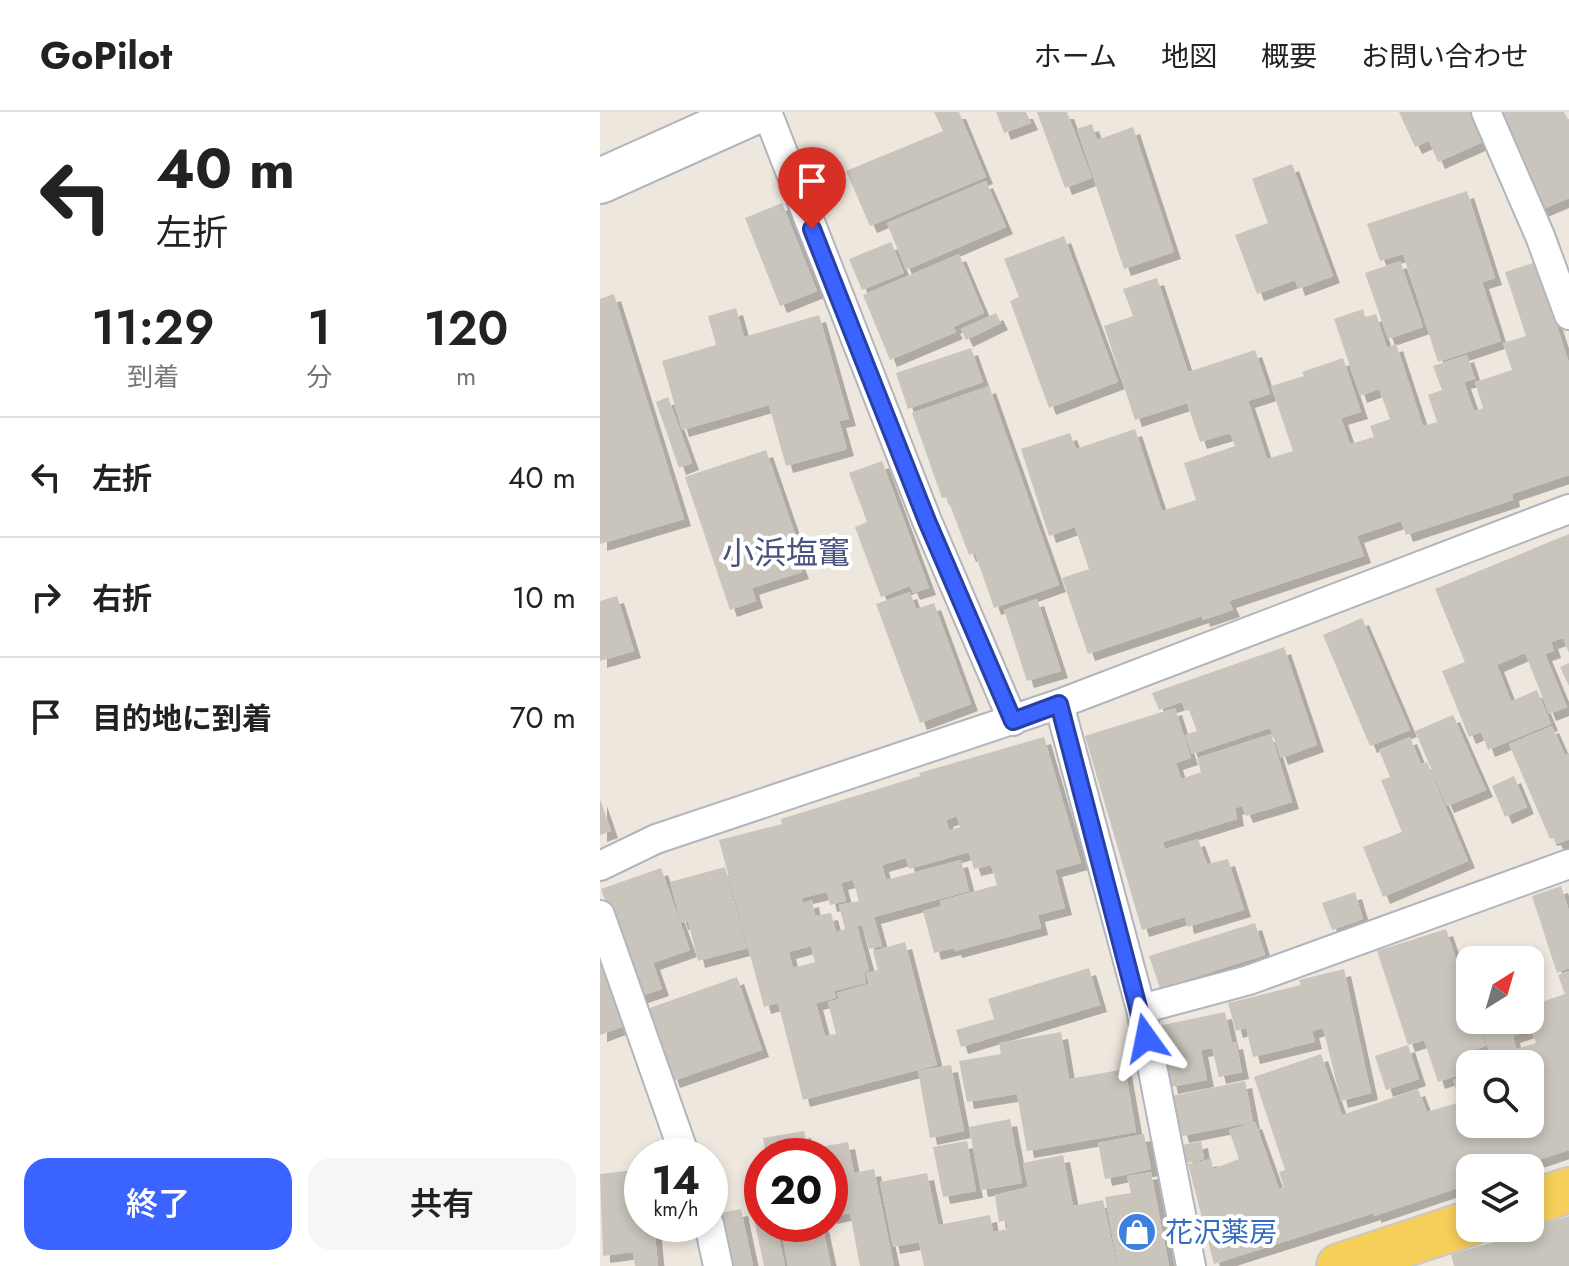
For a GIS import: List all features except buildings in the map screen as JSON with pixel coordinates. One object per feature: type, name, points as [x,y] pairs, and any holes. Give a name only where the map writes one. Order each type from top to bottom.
[{"type":"main road","points":[[1544,1198],[1569,1190]]},
{"type":"main road","points":[[1339,1266],[1456,1228]]},
{"type":"street","points":[[600,181],[754,112]]},
{"type":"lane","points":[[767,112],[927,521],[1013,721]]},
{"type":"lane","points":[[1486,112],[1540,236],[1569,315]]},
{"type":"lane","points":[[600,866],[656,839],[1013,721],[1569,509]]},
{"type":"lane","points":[[1059,704],[1141,1009],[1191,1266]]},
{"type":"lane","points":[[1141,1009],[1249,980],[1569,864]]},
{"type":"lane","points":[[600,915],[679,1138]]},
{"type":"lane","points":[[713,1242],[718,1266]]},
{"type":"place","name":"花沢薬房","points":[[1137,1232]]},
{"type":"district","name":"小浜塩竃","points":[[786,553]]},
{"type":"route","points":[[812,229],[927,521],[1013,721],[1059,704],[1141,1009],[1146,1038]]}]
